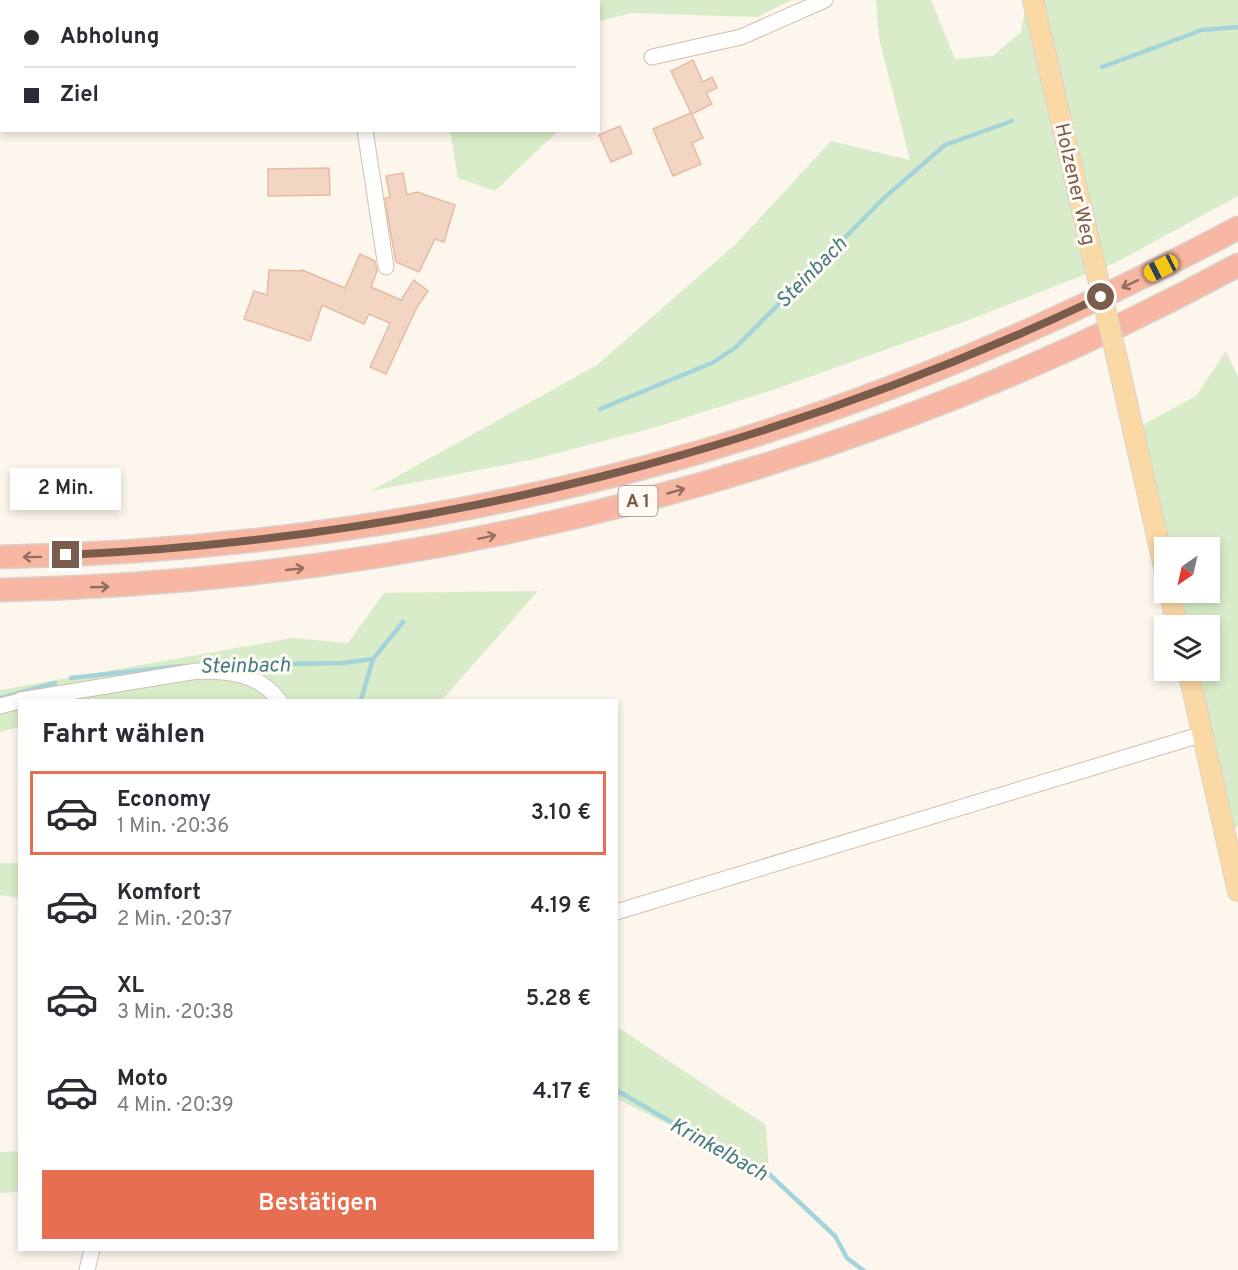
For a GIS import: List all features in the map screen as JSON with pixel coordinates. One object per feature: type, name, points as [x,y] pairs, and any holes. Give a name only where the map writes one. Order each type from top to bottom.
[{"type":"highway","name":"A 1","points":[[0,557],[191,548],[310,534],[467,508],[661,463],[828,411],[947,366],[1112,293],[1238,228]]},
{"type":"highway","name":"A 1","points":[[0,590],[127,585],[309,568],[474,540],[673,493],[852,436],[963,393],[1076,346],[1238,265]]},
{"type":"main road","name":"Holzener Weg","points":[[1033,0],[1157,537]]},
{"type":"main road","points":[[1191,681],[1203,734],[1231,828],[1238,891]]},
{"type":"street","points":[[652,57],[741,37],[825,0]]},
{"type":"street","points":[[365,132],[386,267]]},
{"type":"street","points":[[38,699],[197,671],[225,671],[261,682],[278,699]]},
{"type":"street","points":[[0,706],[18,702]]},
{"type":"street","points":[[618,911],[1203,734]]},
{"type":"street","points":[[87,1270],[92,1251]]},
{"type":"green space","points":[[600,0],[792,0],[757,17],[632,13],[600,21]]},
{"type":"green space","points":[[876,0],[931,0],[955,59],[993,56],[1021,32],[1027,0],[1238,0],[1238,196],[1115,263],[966,321],[773,390],[653,428],[535,459],[371,491],[597,365],[736,244],[831,141],[910,160],[879,38]]},
{"type":"green space","points":[[450,132],[557,132],[495,191],[458,178]]},
{"type":"green space","points":[[1226,351],[1238,377],[1238,827],[1223,829],[1190,681],[1220,681],[1220,615],[1175,615],[1172,603],[1220,603],[1220,537],[1161,537],[1133,430],[1196,396]]},
{"type":"green space","points":[[538,591],[443,699],[18,699],[18,727],[0,732],[0,690],[292,638],[348,643],[384,593]]},
{"type":"green space","points":[[0,863],[18,863],[18,898],[0,895]]},
{"type":"green space","points":[[618,1027],[766,1125],[769,1174],[618,1099]]},
{"type":"green space","points":[[18,1151],[18,1192],[0,1193],[0,1152]]},
{"type":"building","points":[[693,60],[703,82],[712,77],[717,88],[706,93],[712,104],[692,114],[703,138],[692,143],[701,164],[673,176],[653,129],[691,113],[671,71]]},
{"type":"building","points":[[620,126],[632,153],[611,162],[599,135]]},
{"type":"building","points":[[329,168],[330,195],[268,196],[268,169]]},
{"type":"building","points":[[403,173],[407,195],[417,192],[455,205],[444,242],[435,239],[419,272],[396,262],[389,224],[385,198],[390,197],[386,176]]},
{"type":"building","points":[[360,254],[375,261],[377,271],[371,287],[401,300],[414,280],[428,291],[417,307],[386,374],[370,367],[390,323],[369,314],[364,324],[322,305],[310,341],[244,319],[254,291],[267,295],[269,270],[302,270],[345,288]]},
{"type":"waterway","name":"Steinbach","points":[[1102,67],[1202,30],[1238,27]]},
{"type":"waterway","name":"Steinbach","points":[[600,409],[712,363],[736,347],[884,198],[945,145],[1012,121]]},
{"type":"waterway","name":"Steinbach","points":[[220,665],[342,663],[373,659],[403,622]]},
{"type":"waterway","name":"Krinkelbach","points":[[361,699],[373,659]]},
{"type":"waterway","name":"Steinbach","points":[[71,678],[181,666]]},
{"type":"waterway","name":"Steinbach","points":[[0,698],[55,683]]},
{"type":"waterway","name":"Krinkelbach","points":[[618,1091],[756,1171],[769,1174],[835,1236],[847,1258],[863,1270]]},
{"type":"route","points":[[66,555],[191,548],[310,534],[413,518],[561,488],[679,458],[839,407],[947,366],[1061,317],[1101,297]]}]
